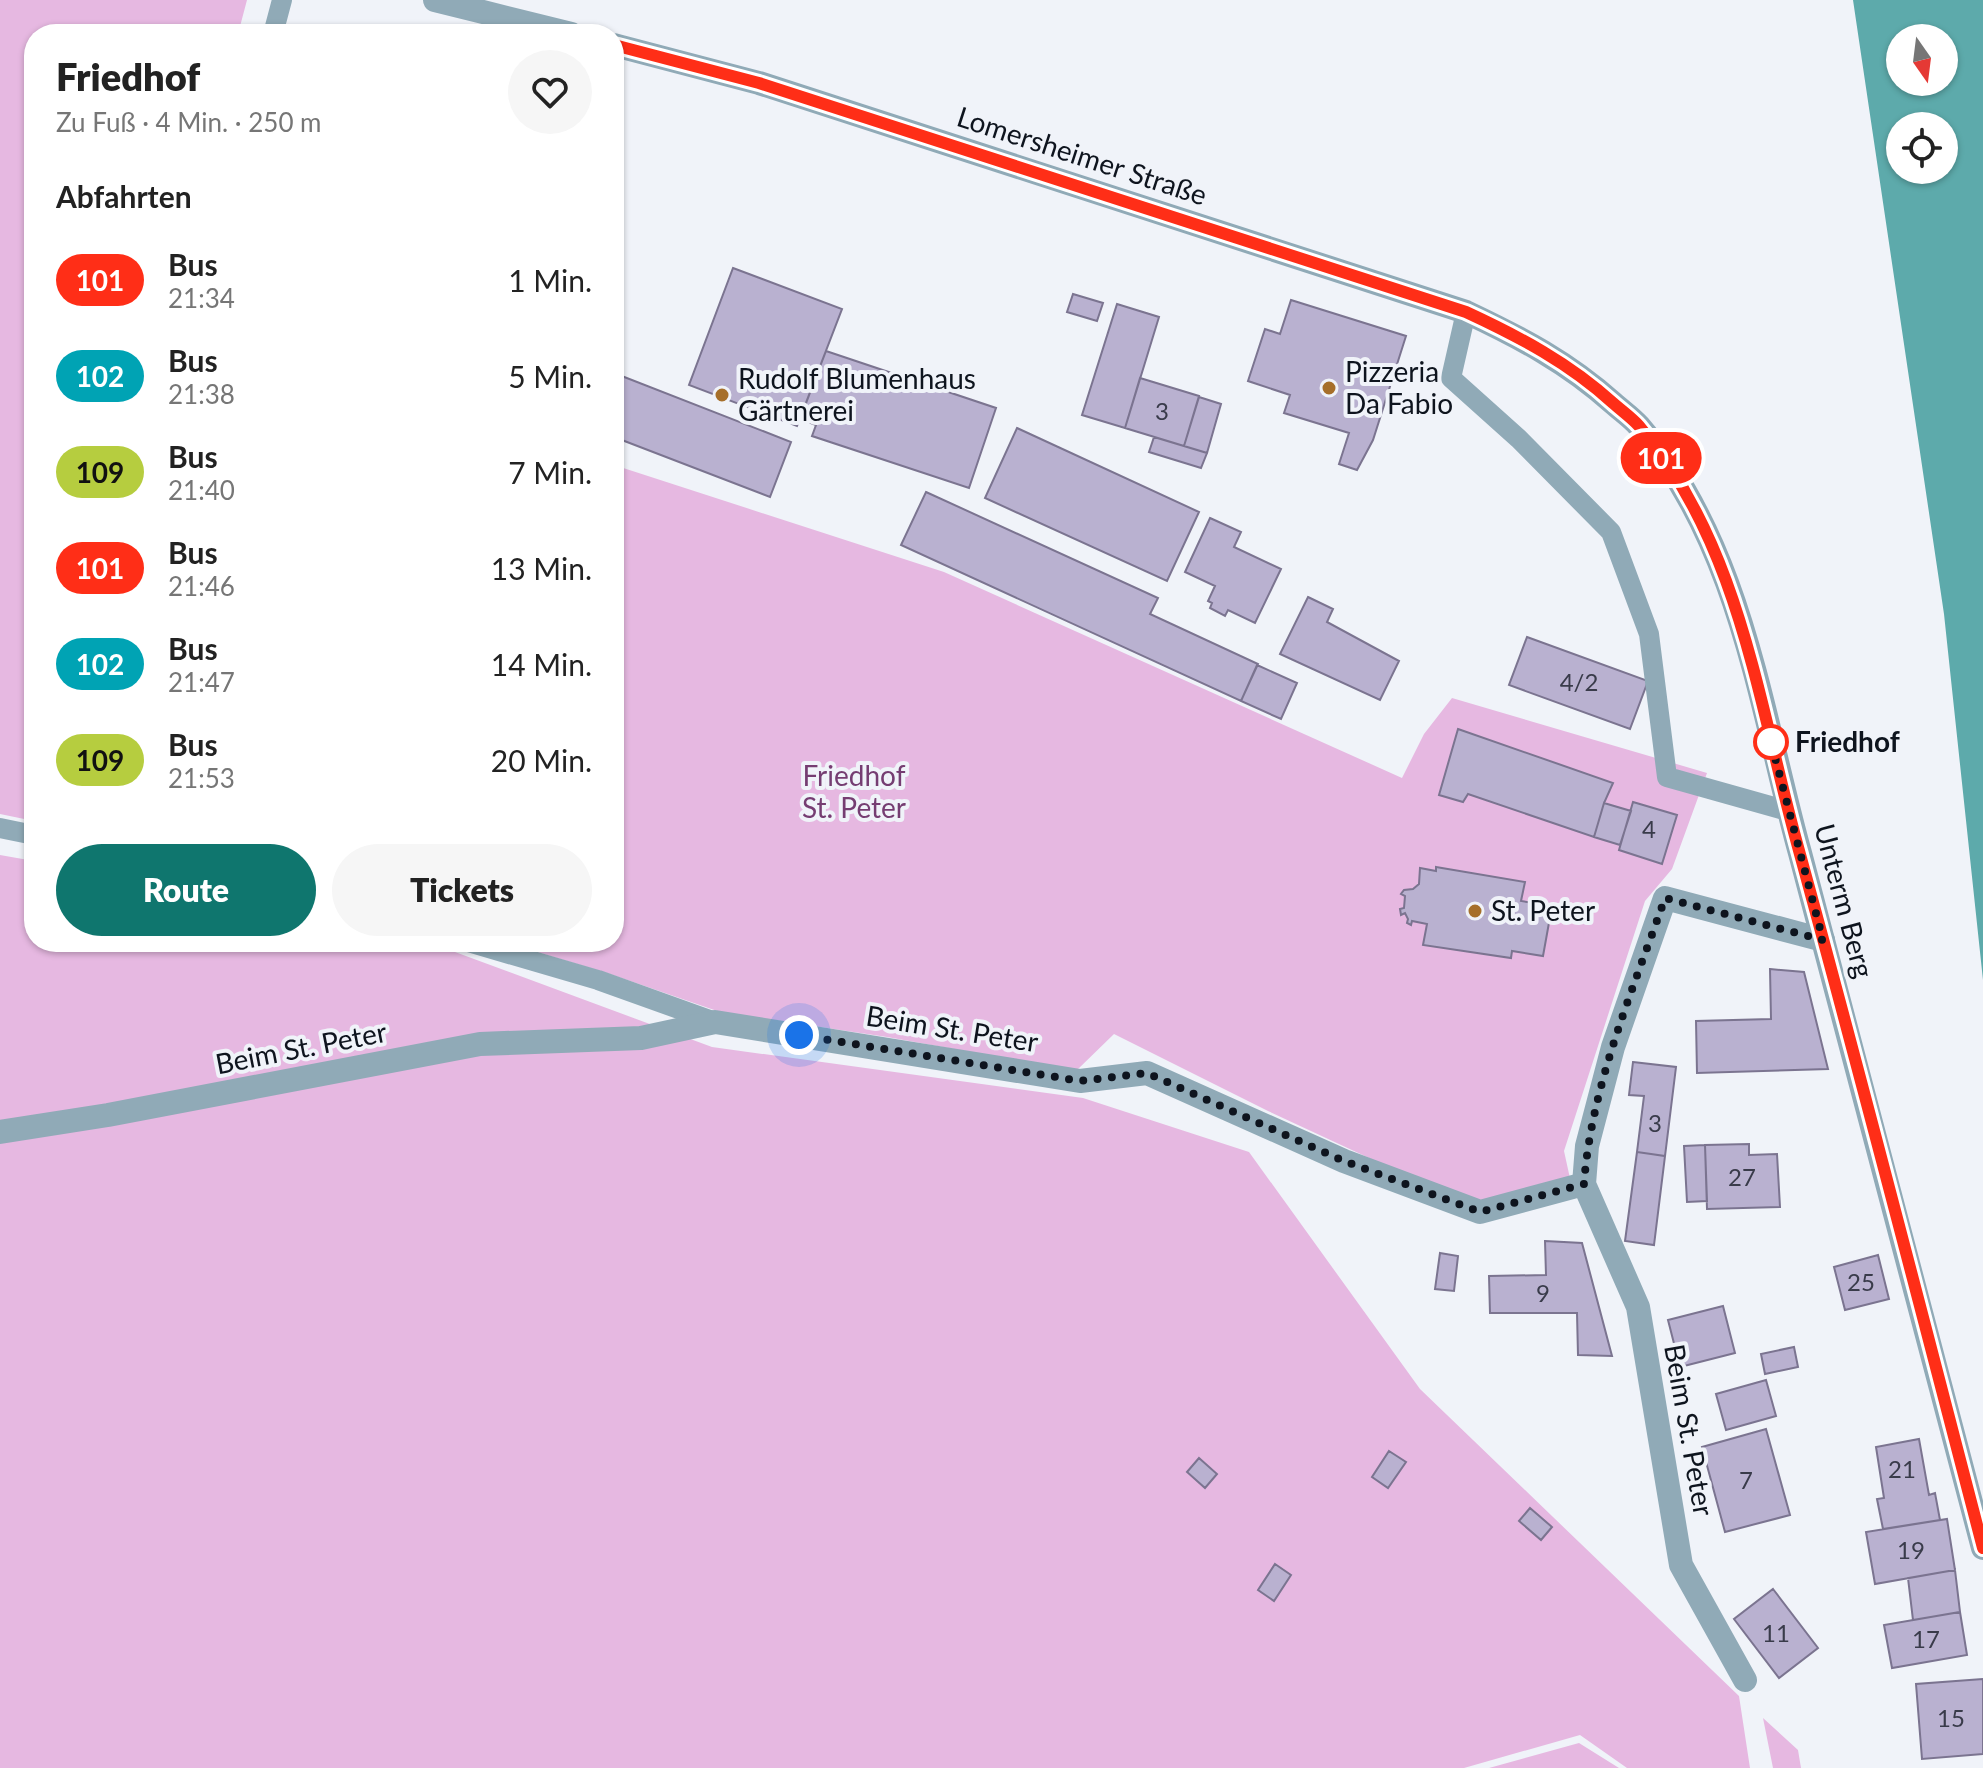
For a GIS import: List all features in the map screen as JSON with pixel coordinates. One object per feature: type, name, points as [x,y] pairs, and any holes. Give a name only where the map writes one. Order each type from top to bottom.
[{"type":"street","points":[[435,0],[531,24]]},
{"type":"street","name":"Lomersheimer Straße","points":[[624,48],[759,83],[1466,312],[1526,340]]},
{"type":"street","name":"Unterm Berg","points":[[1526,340],[1571,367],[1638,425],[1673,473],[1721,563],[1743,629],[1788,811],[1983,1548]]},
{"type":"street","name":"Beim St. Peter","points":[[1745,1680],[1681,1565],[1638,1307],[1584,1184],[1587,1146],[1613,1047],[1665,898],[1823,940]]},
{"type":"street","name":"Beim St. Peter","points":[[0,1132],[108,1115],[480,1044],[641,1038],[715,1022],[1080,1081],[1147,1073],[1344,1161],[1480,1212],[1584,1184]]},
{"type":"lane","points":[[276,24],[282,0]]},
{"type":"lane","points":[[1466,312],[1451,378],[1519,439],[1611,532],[1649,634],[1667,777],[1788,811]]},
{"type":"lane","points":[[0,828],[24,833]]},
{"type":"lane","points":[[502,952],[598,980],[715,1022]]},
{"type":"green space","points":[[0,0],[247,0],[241,24],[24,24],[24,819],[0,814]]},
{"type":"green space","name":"Friedhof St. Peter","points":[[624,468],[944,572],[1402,778],[1424,734],[1452,698],[1707,773],[1672,869],[1645,901],[1564,1151],[1571,1183],[1479,1209],[1268,1111],[1114,1034],[1076,1071],[887,1037],[720,1012],[537,952],[624,952]]},
{"type":"green space","points":[[0,855],[24,859],[24,952],[455,952],[712,1047],[1083,1098],[1249,1152],[1420,1389],[1739,1696],[1750,1768],[1627,1768],[1580,1735],[1464,1768],[0,1768]]},
{"type":"green space","points":[[1763,1718],[1798,1750],[1801,1768],[1773,1768]]},
{"type":"green space","points":[[1579,1743],[1619,1768],[1489,1768]]},
{"type":"water","points":[[1853,0],[1983,0],[1983,980],[1944,614]]},
{"type":"building","points":[[733,268],[842,309],[797,426],[689,385]]},
{"type":"building","points":[[1073,294],[1103,303],[1097,321],[1067,312]]},
{"type":"building","name":"Pizzeria Da Fabio","points":[[1291,300],[1406,336],[1373,440],[1357,470],[1339,464],[1349,433],[1284,413],[1290,395],[1248,381],[1265,329],[1280,334]]},
{"type":"building","points":[[1117,304],[1159,317],[1125,428],[1082,415]]},
{"type":"building","points":[[826,351],[996,408],[969,488],[812,436],[816,425],[800,419]]},
{"type":"building","points":[[624,377],[791,442],[770,497],[624,441]]},
{"type":"building","points":[[1140,378],[1199,396],[1184,446],[1125,428]]},
{"type":"building","points":[[1199,397],[1221,404],[1207,453],[1184,446]]},
{"type":"building","points":[[1017,428],[1199,512],[1167,581],[985,498]]},
{"type":"building","points":[[1154,437],[1207,453],[1201,468],[1149,452]]},
{"type":"building","points":[[926,492],[1158,598],[1150,614],[1258,664],[1241,701],[901,545]]},
{"type":"building","points":[[1210,518],[1241,532],[1234,547],[1281,569],[1255,623],[1228,610],[1225,616],[1210,608],[1212,603],[1208,601],[1215,586],[1185,572]]},
{"type":"building","points":[[1308,597],[1333,609],[1327,622],[1399,661],[1380,700],[1280,654]]},
{"type":"building","points":[[1527,637],[1648,681],[1630,729],[1509,685]]},
{"type":"building","points":[[1257,665],[1297,683],[1281,719],[1241,701]]},
{"type":"building","points":[[1458,729],[1613,783],[1594,837],[1468,794],[1463,802],[1439,795]]},
{"type":"building","points":[[1633,802],[1677,815],[1662,864],[1619,850]]},
{"type":"building","points":[[1604,803],[1631,811],[1620,845],[1594,837]]},
{"type":"building","name":"St. Peter","points":[[1436,867],[1525,882],[1521,901],[1552,906],[1543,956],[1512,951],[1511,958],[1423,945],[1427,924],[1407,923],[1405,913],[1401,915],[1405,896],[1401,894],[1419,884],[1420,868],[1436,871]]},
{"type":"building","points":[[1770,969],[1804,972],[1828,1069],[1697,1073],[1696,1021],[1771,1019]]},
{"type":"building","points":[[1633,1062],[1676,1067],[1665,1156],[1637,1152],[1644,1096],[1629,1095]]},
{"type":"building","points":[[1749,1144],[1749,1155],[1777,1154],[1780,1207],[1707,1209],[1705,1145]]},
{"type":"building","points":[[1705,1145],[1707,1201],[1687,1202],[1684,1146]]},
{"type":"building","points":[[1637,1152],[1665,1156],[1654,1245],[1625,1241]]},
{"type":"building","points":[[1545,1241],[1582,1243],[1612,1356],[1578,1355],[1577,1313],[1490,1313],[1489,1276],[1546,1275]]},
{"type":"building","points":[[1440,1253],[1458,1256],[1454,1291],[1435,1289]]},
{"type":"building","points":[[1878,1255],[1889,1299],[1845,1310],[1834,1267]]},
{"type":"building","points":[[1723,1306],[1735,1353],[1680,1367],[1668,1320]]},
{"type":"building","points":[[1794,1347],[1798,1367],[1765,1374],[1761,1354]]},
{"type":"building","points":[[1766,1380],[1776,1416],[1726,1430],[1716,1394]]},
{"type":"building","points":[[1766,1429],[1790,1515],[1725,1532],[1702,1447]]},
{"type":"building","points":[[1919,1439],[1929,1495],[1935,1493],[1940,1520],[1883,1529],[1877,1499],[1884,1498],[1876,1447]]},
{"type":"building","points":[[1389,1451],[1406,1462],[1388,1488],[1372,1477]]},
{"type":"building","points":[[1199,1458],[1217,1474],[1205,1488],[1187,1472]]},
{"type":"building","points":[[1530,1508],[1552,1527],[1541,1540],[1519,1521]]},
{"type":"building","points":[[1947,1519],[1955,1570],[1875,1584],[1866,1532]]},
{"type":"building","points":[[1275,1564],[1291,1575],[1274,1601],[1258,1590]]},
{"type":"building","points":[[1955,1570],[1960,1612],[1913,1620],[1908,1578]]},
{"type":"building","points":[[1773,1589],[1818,1648],[1779,1678],[1734,1619]]},
{"type":"building","points":[[1960,1612],[1967,1655],[1892,1668],[1884,1625]]},
{"type":"building","points":[[1983,1679],[1983,1754],[1922,1759],[1916,1684]]},
{"type":"bus line","name":"101","points":[[624,48],[759,83],[1466,312],[1526,340],[1571,367],[1638,425],[1673,473],[1696,513],[1721,563],[1743,629],[1788,811],[1983,1548]]},
{"type":"place","name":"Pizzeria Da Fabio","points":[[1329,388]]},
{"type":"place","name":"Rudolf Blumenhaus Gärtnerei","points":[[722,395]]},
{"type":"place","name":"Friedhof","points":[[1771,742]]},
{"type":"place","name":"St. Peter","points":[[1475,911]]},
{"type":"route","points":[[799,1035],[1080,1081],[1147,1073],[1344,1161],[1480,1212],[1584,1184],[1587,1146],[1613,1047],[1665,898],[1823,940],[1771,742]]}]
